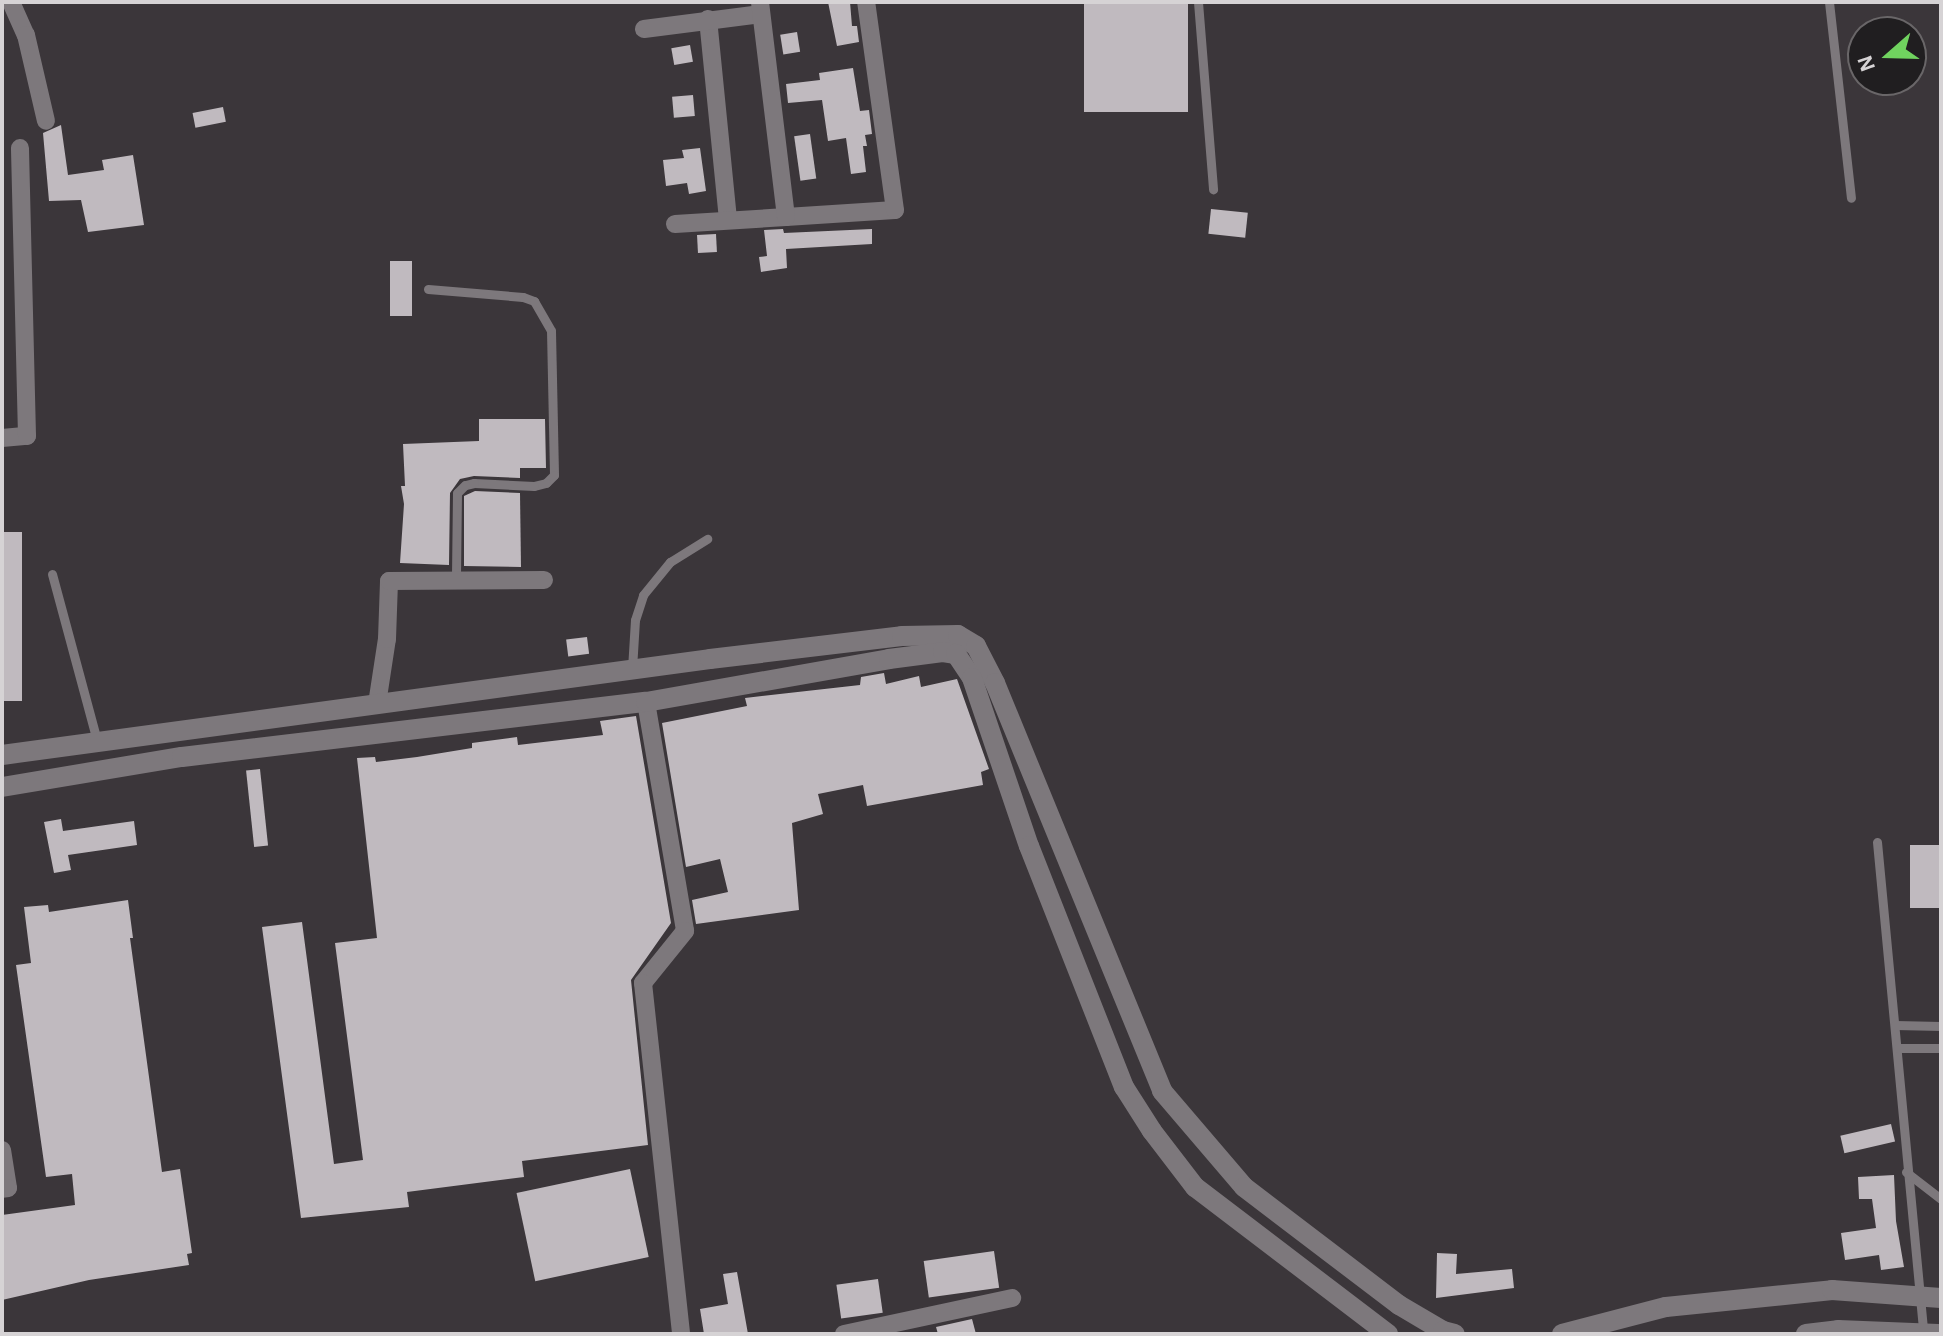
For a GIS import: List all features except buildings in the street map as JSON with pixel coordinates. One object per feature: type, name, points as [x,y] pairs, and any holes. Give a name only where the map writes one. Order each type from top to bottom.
[{"type":"street","points":[[11,2],[26,35],[46,121]]},
{"type":"street","points":[[675,224],[895,210],[866,2]]},
{"type":"street","points":[[644,29],[760,8],[786,217]]},
{"type":"street","points":[[708,19],[728,219]]},
{"type":"street","points":[[2,438],[27,436],[20,148]]},
{"type":"street","points":[[377,704],[387,639],[389,581],[544,580]]},
{"type":"street","points":[[2,755],[632,669],[939,633],[958,635],[976,646],[1019,737],[1162,1091],[1244,1187],[1399,1305],[1443,1331],[1455,1334]]},
{"type":"street","points":[[2,787],[182,757],[539,717],[646,702],[889,659],[943,652],[956,654],[972,678],[1029,846],[1124,1087],[1195,1187],[1388,1334]]},
{"type":"street","points":[[535,683],[539,717]]},
{"type":"street","points":[[646,702],[685,931],[643,983],[681,1334]]},
{"type":"street","points":[[2,1150],[8,1188],[2,1189]]},
{"type":"street","points":[[1562,1334],[1666,1307],[1832,1290],[1941,1298]]},
{"type":"street","points":[[844,1334],[1012,1298]]},
{"type":"street","points":[[1806,1334],[1838,1330],[1938,1334]]},
{"type":"lane","points":[[1198,2],[1213,189]]},
{"type":"lane","points":[[1829,2],[1851,198]]},
{"type":"lane","points":[[428,289],[523,297],[534,301],[551,331],[554,475],[546,483],[534,486],[474,483],[465,485],[457,493],[456,580]]},
{"type":"lane","points":[[632,669],[635,620],[643,595],[670,562],[707,539]]},
{"type":"lane","points":[[52,574],[97,741]]},
{"type":"lane","points":[[1877,842],[1923,1333]]},
{"type":"lane","points":[[1895,1025],[1941,1026]]},
{"type":"lane","points":[[1898,1048],[1941,1048]]},
{"type":"lane","points":[[1906,1172],[1941,1199]]}]
